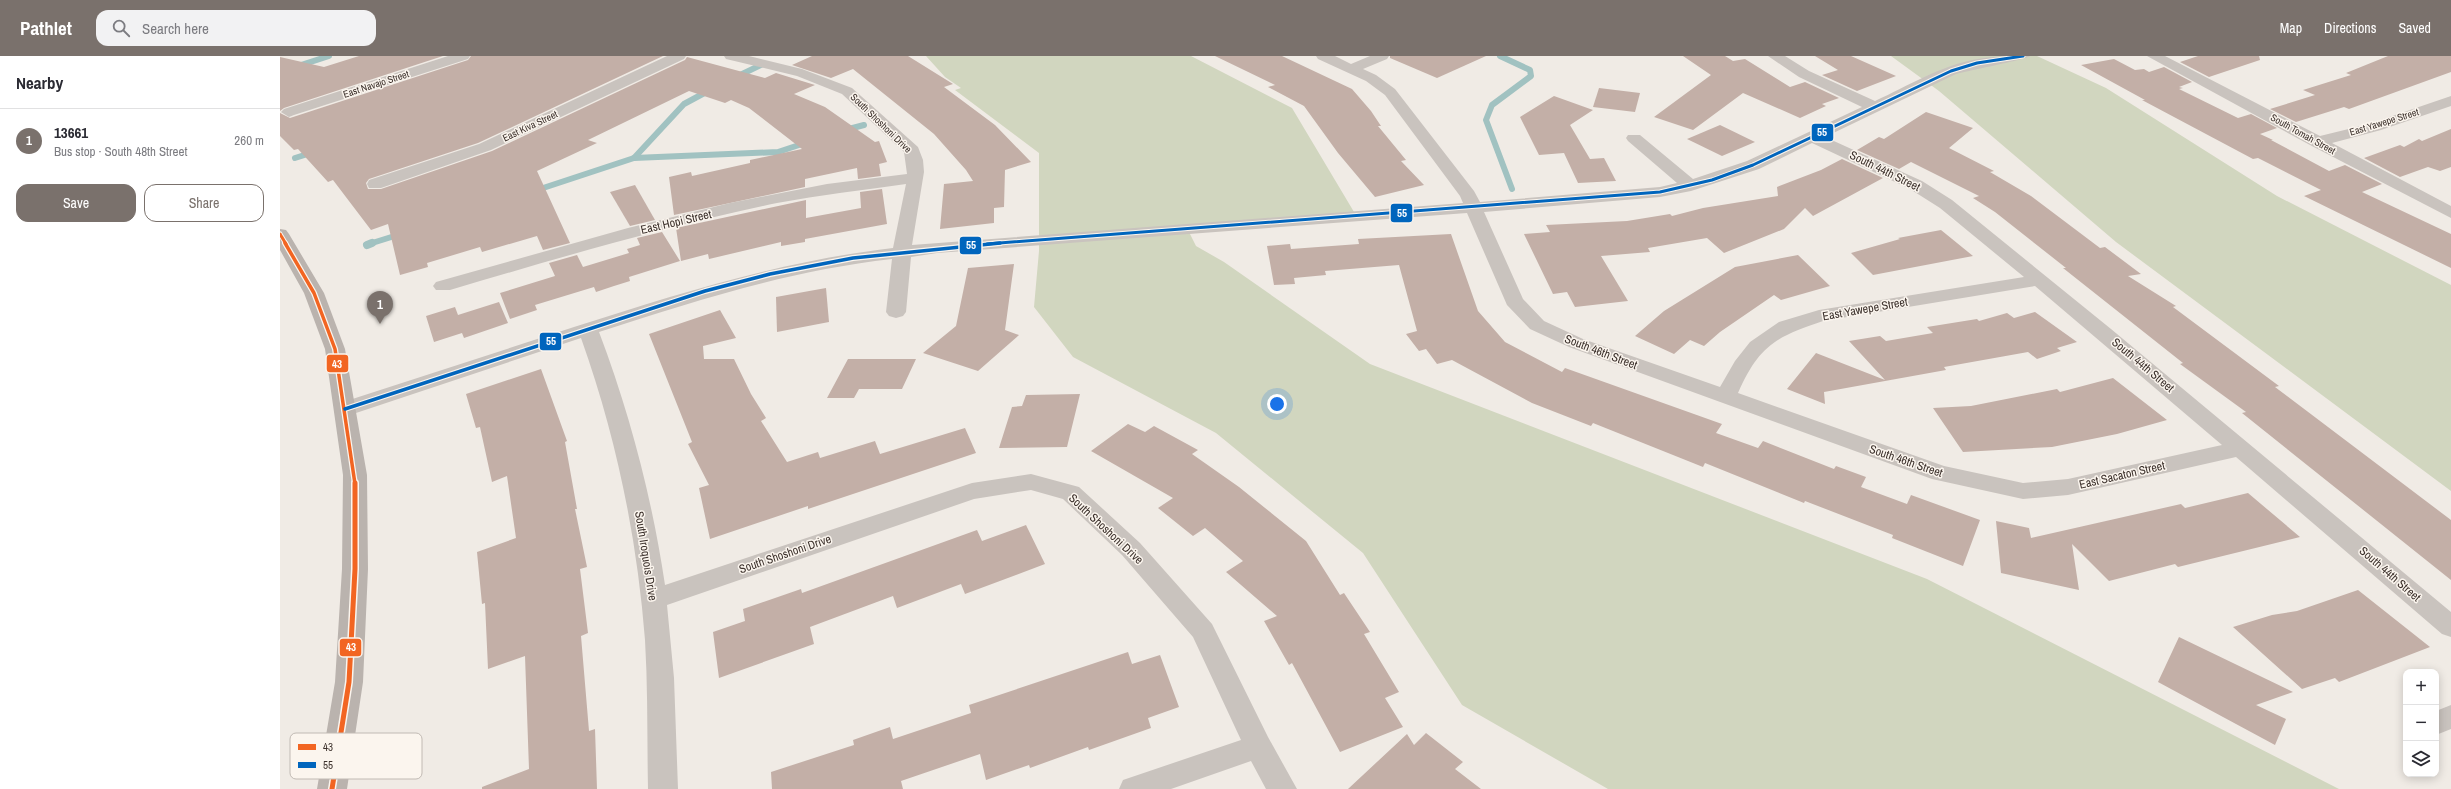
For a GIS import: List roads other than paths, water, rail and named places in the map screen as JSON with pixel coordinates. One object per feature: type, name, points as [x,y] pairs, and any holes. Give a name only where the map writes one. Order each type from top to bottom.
[{"type":"main road","points":[[280,234],[314,293],[334,349],[355,475],[355,569],[349,682],[341,733]]},
{"type":"main road","points":[[332,789],[334,779]]},
{"type":"street","name":"East Navajo Street","points":[[289,112],[463,56]]},
{"type":"street","name":"East Kiva Street","points":[[375,184],[485,147],[679,56]]},
{"type":"street","name":"South Shoshoni Drive","points":[[732,56],[802,73],[848,91],[912,150],[916,160],[902,252],[896,312]]},
{"type":"street","name":"South 46th Street","points":[[1324,56],[1371,78],[1390,92],[1468,195],[1514,301],[1537,325],[1576,343],[1940,473],[2002,487]]},
{"type":"street","points":[[1351,69],[1382,56]]},
{"type":"street","points":[[1775,56],[1804,74],[1874,107]]},
{"type":"street","points":[[345,409],[705,291],[770,274],[853,258],[902,252],[1652,193],[1691,186],[1753,165],[1951,71],[1978,62],[2023,56]]},
{"type":"street","name":"South Tomah Street","points":[[2154,56],[2224,91],[2316,142],[2451,213]]},
{"type":"street","name":"East Yawepe Street","points":[[2316,142],[2375,127],[2451,100]]},
{"type":"street","name":"South 44th Street","points":[[1812,137],[1916,184],[1946,204],[2040,280],[2241,448],[2451,627]]},
{"type":"street","points":[[1634,138],[1691,186]]},
{"type":"street","name":"East Hopi Street","points":[[443,286],[659,225],[827,189],[914,178]]},
{"type":"street","name":"East Yawepe Street","points":[[1726,397],[1734,377],[1753,350],[1785,326],[1819,316],[2040,280]]},
{"type":"street","name":"South Iroquois Drive","points":[[588,329],[602,363],[624,438],[650,564],[658,642],[663,789]]},
{"type":"street","name":"East Sacaton Street","points":[[2002,487],[2023,491],[2068,487],[2241,448]]},
{"type":"street","name":"South Shoshoni Drive","points":[[654,598],[972,491],[1031,482],[1071,493],[1131,549],[1203,631],[1258,746],[1282,789]]},
{"type":"street","points":[[2439,723],[2451,717]]},
{"type":"street","points":[[1134,789],[1258,746]]},
{"type":"waterway","points":[[280,72],[329,56]]},
{"type":"waterway","points":[[1500,56],[1530,70],[1531,76],[1492,105],[1486,120],[1512,189]]},
{"type":"waterway","points":[[736,77],[763,64]]},
{"type":"waterway","points":[[634,158],[684,104],[710,90]]},
{"type":"waterway","points":[[845,130],[864,125]]},
{"type":"waterway","points":[[634,158],[778,152],[808,142]]},
{"type":"waterway","points":[[295,158],[314,152]]},
{"type":"waterway","points":[[534,191],[634,158]]},
{"type":"waterway","points":[[371,243],[401,234]]},
{"type":"waterway","points":[[367,245],[371,243]]},
{"type":"place","name":"13661","points":[[380,324]]}]
